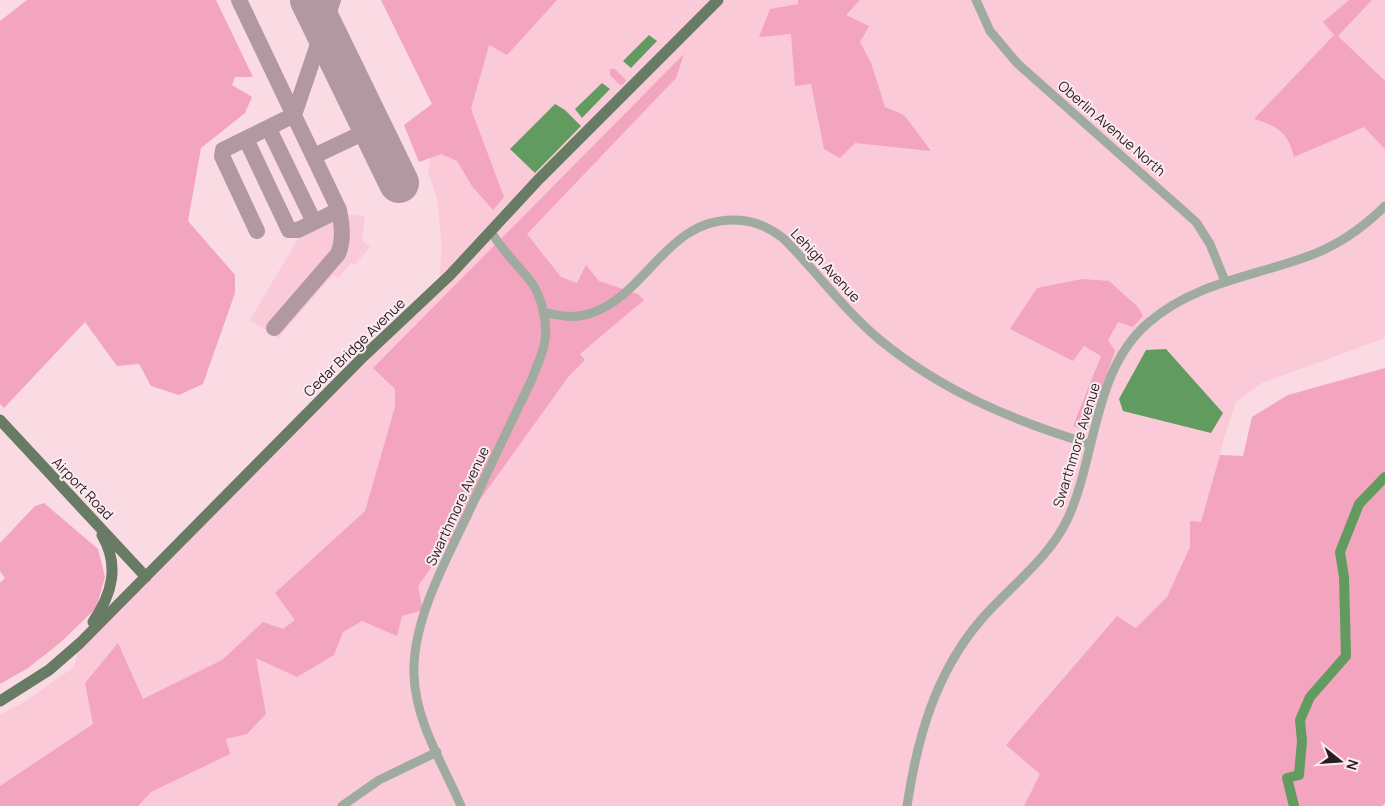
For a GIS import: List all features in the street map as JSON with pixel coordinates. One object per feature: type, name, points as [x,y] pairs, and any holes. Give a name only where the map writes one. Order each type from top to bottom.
[{"type":"main road","name":"Cedar Bridge Avenue","points":[[0,701],[49,670],[80,643],[364,356],[450,275],[539,179],[718,0]]},
{"type":"main road","name":"Airport Road","points":[[0,420],[56,483],[92,518],[146,577]]},
{"type":"main road","points":[[80,643],[107,600],[113,577],[107,545],[92,518]]},
{"type":"street","name":"Oberlin Avenue North","points":[[976,0],[990,31],[1017,63],[1196,222],[1210,244],[1225,281]]},
{"type":"street","name":"Swarthmore Avenue","points":[[907,806],[919,740],[930,706],[947,669],[980,620],[1038,560],[1061,532],[1070,511],[1112,377],[1126,348],[1147,324],[1192,293],[1225,281],[1307,257],[1330,247],[1362,226],[1385,206]]},
{"type":"street","name":"Lehigh Avenue","points":[[543,312],[564,317],[591,313],[615,300],[676,241],[695,228],[707,222],[724,220],[751,222],[771,228],[783,238],[880,340],[930,376],[996,412],[1090,444]]},
{"type":"street","name":"Swarthmore Avenue","points":[[461,806],[424,724],[414,675],[422,626],[438,579],[532,379],[544,346],[543,312],[530,281],[498,244],[491,231]]},
{"type":"street","points":[[342,806],[379,780],[437,752]]},
{"type":"shaded area","points":[[27,0],[216,0],[253,77],[235,77],[232,85],[252,97],[245,113],[201,148],[188,221],[235,275],[235,293],[203,384],[179,395],[151,386],[139,364],[117,366],[85,322],[4,408],[0,404],[0,21]]},
{"type":"shaded area","points":[[381,0],[557,0],[507,55],[489,45],[471,109],[504,197],[493,210],[472,186],[457,161],[441,154],[419,162],[404,125],[432,104]]},
{"type":"shaded area","points":[[404,0],[1385,0],[1385,338],[1262,383],[1236,402],[1223,441],[1216,474],[1201,522],[1190,522],[1190,547],[1167,597],[1136,628],[1117,616],[1007,745],[1041,774],[1024,806],[0,806],[0,715],[24,702],[74,667],[80,643],[439,285],[442,246],[437,199],[428,171],[436,126],[434,83]]},
{"type":"shaded area","points":[[798,0],[860,0],[846,15],[869,26],[860,42],[871,63],[885,107],[904,115],[931,151],[855,143],[840,158],[824,149],[811,84],[795,86],[791,34],[759,37],[770,9],[798,4]]},
{"type":"shaded area","points":[[1349,0],[1372,0],[1338,36],[1385,81],[1385,149],[1364,127],[1294,157],[1292,148],[1280,131],[1269,124],[1254,119],[1334,35],[1323,22]]},
{"type":"shaded area","points":[[649,35],[657,41],[631,68],[623,61]]},
{"type":"shaded area","points":[[684,54],[676,78],[527,234],[561,277],[577,283],[586,265],[599,281],[638,294],[644,300],[580,354],[585,360],[569,376],[418,586],[423,610],[402,616],[397,636],[362,621],[343,632],[334,655],[297,677],[256,658],[266,714],[247,734],[226,739],[230,754],[151,792],[138,806],[0,806],[0,786],[93,724],[85,683],[118,643],[143,699],[222,660],[263,622],[283,629],[295,620],[275,593],[365,511],[395,407],[395,389],[373,368]]},
{"type":"shaded area","points":[[610,69],[615,69],[626,80],[624,84],[620,85],[610,75]]},
{"type":"shaded area","points":[[602,83],[610,89],[582,118],[575,109]]},
{"type":"shaded area","points":[[555,104],[565,110],[581,126],[535,173],[510,149]]},
{"type":"shaded area","points":[[340,214],[365,216],[362,240],[370,247],[355,265],[351,263],[338,278],[333,275],[278,338],[250,320],[302,232]]},
{"type":"shaded area","points":[[1082,279],[1109,281],[1138,307],[1143,316],[1133,327],[1118,322],[1108,340],[1115,351],[1087,430],[1073,426],[1101,356],[1084,346],[1073,361],[1010,329],[1037,288]]},
{"type":"shaded area","points":[[1166,349],[1223,413],[1211,433],[1123,411],[1119,399],[1146,350]]},
{"type":"shaded area","points":[[1385,368],[1385,803],[1382,806],[1024,806],[1040,774],[1006,745],[1117,616],[1136,628],[1167,597],[1190,547],[1190,521],[1201,522],[1220,455],[1243,456],[1252,417],[1288,395]]},
{"type":"shaded area","points":[[44,503],[98,549],[105,577],[96,608],[61,642],[28,668],[0,684],[0,583],[5,578],[0,571],[0,543],[35,506]]},
{"type":"waterway","points":[[1294,806],[1287,778],[1299,775],[1302,741],[1300,720],[1310,697],[1346,656],[1344,577],[1340,552],[1359,504],[1385,477]]},
{"type":"taxiway","points":[[239,0],[339,210],[342,227],[342,238],[338,254],[274,328]]},
{"type":"taxiway","points":[[257,231],[222,156],[223,150],[294,115],[333,0]]},
{"type":"taxiway","points":[[314,156],[367,131],[370,122]]},
{"type":"taxiway","points":[[269,129],[314,222]]},
{"type":"taxiway","points":[[246,139],[289,230],[298,230],[339,210]]},
{"type":"runway","points":[[310,0],[399,183]]}]
